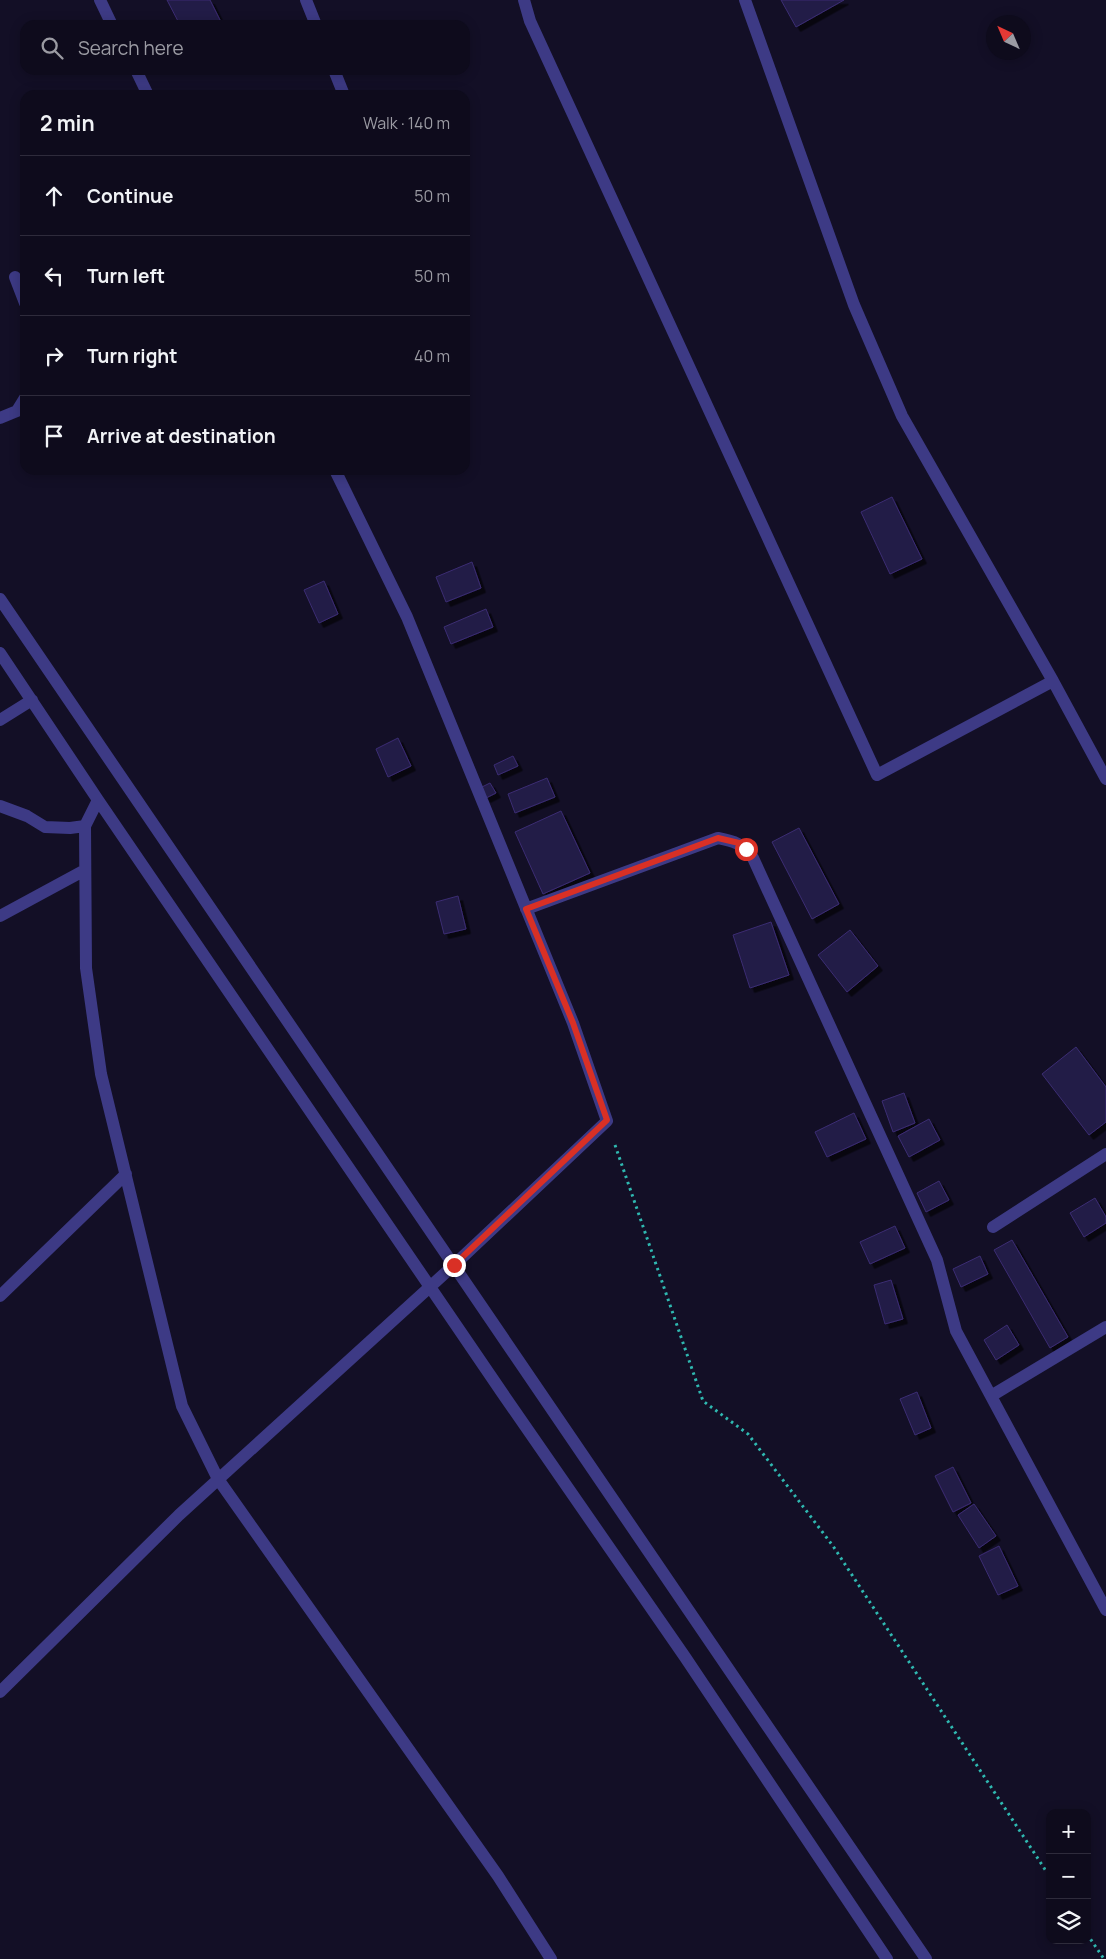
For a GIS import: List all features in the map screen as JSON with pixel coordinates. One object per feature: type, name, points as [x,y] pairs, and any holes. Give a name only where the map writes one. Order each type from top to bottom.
[{"type":"street","points":[[100,0],[110,20]]},
{"type":"street","points":[[306,0],[314,20]]},
{"type":"street","points":[[524,0],[534,30],[877,774],[1053,681]]},
{"type":"street","points":[[744,0],[854,305],[902,416],[1053,681],[1106,779]]},
{"type":"street","points":[[138,75],[146,90]]},
{"type":"street","points":[[336,75],[342,90]]},
{"type":"street","points":[[15,277],[20,290]]},
{"type":"street","points":[[0,418],[17,411],[20,406]]},
{"type":"street","points":[[0,1692],[179,1515],[454,1265],[607,1120],[573,1023],[407,617],[337,475]]},
{"type":"street","points":[[0,599],[926,1959]]},
{"type":"street","points":[[0,653],[430,1287],[686,1657],[887,1959]]},
{"type":"street","points":[[0,720],[32,700]]},
{"type":"street","points":[[98,800],[85,826],[86,968],[101,1074],[182,1406],[218,1479],[498,1876],[551,1959]]},
{"type":"street","points":[[0,806],[27,816],[45,827],[70,828],[85,826]]},
{"type":"street","points":[[526,909],[718,838],[739,843],[746,849],[753,858],[937,1260],[956,1331],[1106,1610]]},
{"type":"street","points":[[0,916],[85,870]]},
{"type":"street","points":[[993,1227],[1106,1154]]},
{"type":"street","points":[[0,1296],[126,1174]]},
{"type":"street","points":[[991,1396],[1106,1328]]},
{"type":"path","points":[[607,1120],[703,1401],[748,1434],[833,1546],[1046,1871]]},
{"type":"path","points":[[1091,1940],[1104,1959]]},
{"type":"building","points":[[167,0],[210,0],[220,20],[177,20]]},
{"type":"building","points":[[781,0],[844,0],[796,27]]},
{"type":"building","points":[[892,497],[922,559],[890,574],[861,512]]},
{"type":"building","points":[[472,562],[481,588],[446,602],[436,577]]},
{"type":"building","points":[[324,581],[338,614],[319,623],[304,590]]},
{"type":"building","points":[[486,609],[493,627],[451,644],[444,627]]},
{"type":"building","points":[[398,738],[411,766],[388,777],[376,749]]},
{"type":"building","points":[[513,756],[518,766],[498,775],[494,765]]},
{"type":"building","points":[[547,778],[555,797],[515,813],[508,794]]},
{"type":"building","points":[[490,783],[496,793],[486,798],[480,788]]},
{"type":"building","points":[[561,811],[590,873],[543,894],[515,832]]},
{"type":"building","points":[[799,828],[839,904],[812,919],[772,842]]},
{"type":"building","points":[[458,896],[466,929],[444,934],[436,902]]},
{"type":"building","points":[[771,922],[789,975],[750,988],[733,935]]},
{"type":"building","points":[[850,930],[878,966],[847,992],[818,955]]},
{"type":"building","points":[[1076,1047],[1106,1087],[1106,1122],[1089,1135],[1042,1074]]},
{"type":"building","points":[[904,1093],[915,1123],[893,1132],[882,1101]]},
{"type":"building","points":[[854,1113],[866,1139],[827,1157],[815,1132]]},
{"type":"building","points":[[929,1119],[940,1140],[909,1157],[898,1136]]},
{"type":"building","points":[[939,1181],[949,1200],[926,1212],[917,1193]]},
{"type":"building","points":[[1095,1198],[1106,1217],[1106,1223],[1084,1237],[1070,1213]]},
{"type":"building","points":[[895,1226],[905,1248],[870,1264],[860,1242]]},
{"type":"building","points":[[1012,1240],[1068,1337],[1050,1348],[994,1250]]},
{"type":"building","points":[[980,1256],[988,1274],[961,1287],[953,1269]]},
{"type":"building","points":[[891,1280],[903,1319],[885,1324],[874,1285]]},
{"type":"building","points":[[1007,1325],[1019,1345],[996,1360],[984,1340]]},
{"type":"building","points":[[917,1392],[931,1428],[915,1435],[900,1399]]},
{"type":"building","points":[[953,1467],[971,1503],[953,1512],[935,1476]]},
{"type":"building","points":[[974,1504],[996,1536],[979,1548],[958,1515]]},
{"type":"building","points":[[999,1546],[1018,1586],[998,1595],[979,1556]]},
{"type":"route","points":[[454,1265],[607,1120],[573,1023],[526,909],[718,838],[739,843],[746,849]]}]
